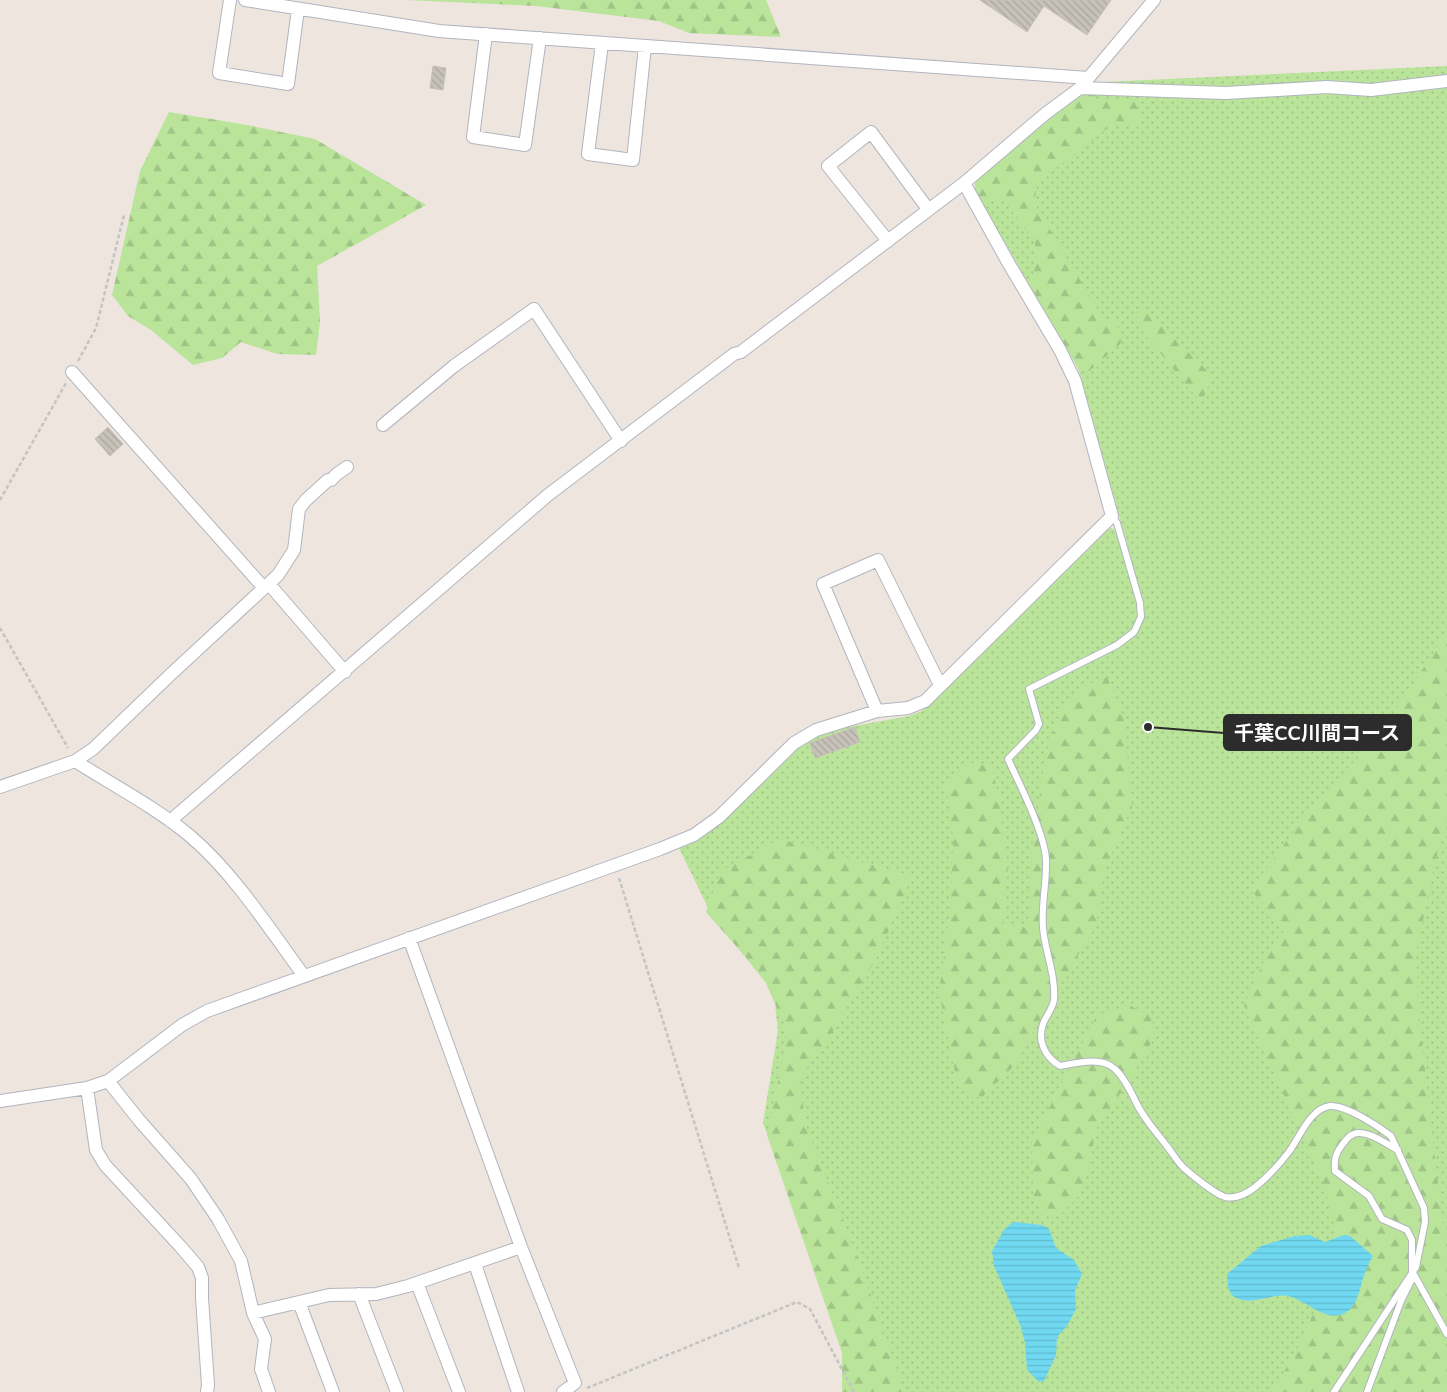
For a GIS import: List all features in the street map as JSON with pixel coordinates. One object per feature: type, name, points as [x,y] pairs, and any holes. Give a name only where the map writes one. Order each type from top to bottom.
[{"type":"street","points":[[230,0],[219,73],[288,84],[298,8]]},
{"type":"street","points":[[245,0],[439,31],[1088,78]]},
{"type":"street","points":[[170,821],[548,495],[734,354],[742,352],[964,183],[1045,114],[1080,88],[1154,0]]},
{"type":"street","points":[[486,34],[473,137],[526,145],[540,38]]},
{"type":"street","points":[[602,43],[588,154],[632,160],[644,46]]},
{"type":"street","points":[[1080,88],[1226,93],[1327,86],[1371,90],[1447,81]]},
{"type":"street","points":[[888,240],[828,166],[871,132],[928,209]]},
{"type":"street","points":[[0,1102],[87,1088],[108,1081],[182,1025],[207,1011],[694,835],[719,816],[794,743],[816,730],[877,711],[908,708],[925,701],[1112,516],[1075,381],[1060,350],[964,183]]},
{"type":"street","points":[[383,425],[454,366],[534,309],[621,441]]},
{"type":"street","points":[[72,372],[345,672]]},
{"type":"street","points":[[0,787],[75,760],[93,749],[278,575],[294,550],[299,509],[328,480],[331,480],[348,467]]},
{"type":"street","points":[[877,711],[823,584],[878,560],[940,685]]},
{"type":"street","points":[[75,760],[170,821],[191,837],[222,868],[304,976]]},
{"type":"street","points":[[409,938],[521,1247],[575,1383],[563,1392]]},
{"type":"street","points":[[108,1081],[139,1120],[191,1179],[218,1219],[241,1261],[253,1313],[265,1339],[261,1369],[269,1392]]},
{"type":"street","points":[[87,1088],[96,1150],[105,1165],[198,1267],[202,1278],[207,1392]]},
{"type":"street","points":[[253,1313],[329,1295],[376,1294],[418,1283],[521,1247]]},
{"type":"street","points":[[475,1264],[518,1392]]},
{"type":"street","points":[[418,1283],[459,1392]]},
{"type":"street","points":[[359,1294],[397,1392]]},
{"type":"street","points":[[299,1302],[333,1392]]},
{"type":"lane","points":[[1112,516],[1117,523],[1140,603],[1141,617],[1134,632],[1117,645],[1029,689],[1039,724],[1036,730],[1008,759],[1040,834],[1046,859],[1042,899],[1043,928],[1053,981],[1054,1001],[1043,1024],[1041,1036],[1045,1053],[1060,1066],[1081,1062],[1102,1062],[1115,1068],[1131,1092],[1139,1109],[1184,1168],[1217,1193],[1226,1197],[1247,1194],[1266,1179],[1289,1153],[1312,1116],[1328,1106],[1338,1106],[1382,1129],[1390,1136],[1424,1208],[1424,1222],[1416,1266],[1400,1300],[1367,1392]]},
{"type":"lane","points":[[1398,1150],[1359,1132],[1350,1136],[1337,1152],[1334,1162],[1335,1171],[1369,1196],[1382,1219],[1407,1230],[1412,1240],[1413,1273],[1447,1334]]},
{"type":"lane","points":[[1334,1392],[1413,1273]]},
{"type":"path","points":[[0,628],[75,760]]},
{"type":"path","points":[[615,865],[739,1268]]},
{"type":"path","points":[[578,1391],[797,1302],[810,1309],[854,1392]]},
{"type":"green space","points":[[406,0],[766,0],[781,37],[689,33],[659,21],[536,6]]},
{"type":"green space","points":[[1447,66],[1447,1392],[861,1392],[854,1366],[763,1123],[778,1031],[775,1004],[766,983],[711,914],[679,848],[689,841],[771,762],[826,731],[909,716],[922,711],[1107,529],[1112,528],[1116,532],[1123,553],[1129,551],[1078,368],[975,191],[977,180],[1074,99],[1103,82]]},
{"type":"green space","points":[[1096,86],[1096,101],[1135,100],[1141,124],[1109,127],[1038,182],[1034,203],[1104,320],[1111,318],[1124,336],[1120,344],[1088,372],[1078,368],[1029,284],[1037,262],[1035,243],[1004,199],[995,199],[984,205],[975,187],[977,180],[1074,99]]},
{"type":"green space","points":[[169,112],[315,139],[426,205],[317,266],[320,321],[316,355],[277,354],[241,342],[222,358],[193,365],[151,330],[128,316],[112,295],[140,171]]},
{"type":"green space","points":[[1140,306],[1213,376],[1200,405],[1197,398],[1136,323]]},
{"type":"green space","points":[[1447,632],[1447,817],[1433,871],[1416,955],[1420,1026],[1442,1220],[1447,1238],[1447,1392],[1272,1392],[1295,1354],[1315,1310],[1335,1227],[1324,1185],[1244,1005],[1270,948],[1285,930],[1251,890],[1293,832],[1388,722]]},
{"type":"green space","points":[[1106,674],[1124,718],[1132,807],[1106,867],[1096,925],[1045,1010],[1016,1064],[980,1099],[957,1082],[939,992],[951,904],[953,838],[946,785],[966,762],[992,767],[1000,804],[1008,871],[1002,926],[1028,923],[1032,847],[1046,753],[1065,701]]},
{"type":"green space","points":[[780,839],[912,876],[877,957],[824,1046],[800,1077],[805,1123],[859,1261],[904,1392],[842,1392],[842,1353],[767,1135],[788,1033],[765,979],[706,912],[721,871]]},
{"type":"green space","points":[[1131,1006],[1152,1017],[1154,1038],[1131,1078],[1095,1130],[1091,1161],[1079,1196],[1060,1215],[1042,1215],[1033,1194],[1032,1142],[1097,1015]]},
{"type":"water","points":[[1013,1222],[1042,1225],[1049,1229],[1056,1248],[1074,1260],[1082,1274],[1075,1290],[1076,1309],[1067,1326],[1057,1337],[1056,1355],[1044,1381],[1039,1382],[1027,1370],[1025,1343],[1021,1327],[994,1266],[992,1251],[1004,1230]]},
{"type":"water","points":[[1309,1235],[1325,1242],[1344,1235],[1350,1236],[1373,1256],[1352,1308],[1340,1315],[1333,1316],[1318,1311],[1288,1296],[1276,1296],[1251,1301],[1239,1299],[1232,1295],[1229,1289],[1227,1274],[1261,1246],[1295,1236]]},
{"type":"building","points":[[980,0],[1111,0],[1087,35],[1044,6],[1027,32]]},
{"type":"building","points":[[433,66],[446,68],[443,90],[430,88]]},
{"type":"building","points":[[108,427],[123,444],[110,456],[95,439]]},
{"type":"building","points":[[855,727],[860,742],[815,758],[810,743]]},
{"type":"place","name":"千葉CC川間コース","points":[[1148,727]]}]
